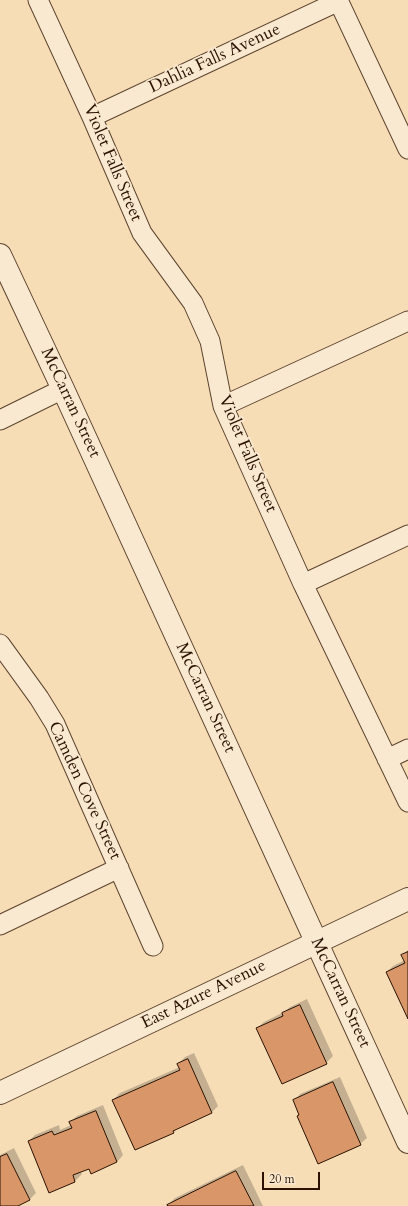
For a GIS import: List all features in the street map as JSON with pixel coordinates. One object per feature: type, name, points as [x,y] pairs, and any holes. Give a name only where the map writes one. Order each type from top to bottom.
[{"type":"street","name":"Violet Falls Street","points":[[38,0],[92,116],[142,233],[193,303],[210,342],[223,406],[303,584],[408,802]]},
{"type":"street","name":"Dahlia Falls Avenue","points":[[92,116],[339,1]]},
{"type":"street","points":[[339,1],[408,148]]},
{"type":"street","name":"McCarran Street","points":[[0,254],[408,1142]]},
{"type":"street","points":[[223,406],[408,321]]},
{"type":"street","points":[[0,420],[63,389]]},
{"type":"street","points":[[303,584],[408,535]]},
{"type":"street","name":"Camden Cove Street","points":[[0,644],[39,698],[55,724],[153,946]]},
{"type":"street","points":[[387,759],[408,750]]},
{"type":"street","points":[[0,925],[119,868]]},
{"type":"street","name":"East Azure Avenue","points":[[0,1093],[408,899]]},
{"type":"building","points":[[408,952],[408,1019],[386,972],[405,963],[401,955]]},
{"type":"building","points":[[300,1005],[327,1064],[282,1084],[256,1028],[283,1016],[282,1013]]},
{"type":"building","points":[[188,1059],[212,1113],[173,1131],[174,1133],[135,1150],[112,1100],[180,1070],[177,1064]]},
{"type":"building","points":[[333,1082],[361,1145],[318,1164],[297,1116],[299,1115],[293,1100]]},
{"type":"building","points":[[96,1111],[117,1162],[91,1174],[89,1169],[73,1175],[75,1182],[49,1193],[28,1141],[52,1131],[54,1135],[72,1128],[69,1122]]},
{"type":"building","points":[[7,1154],[30,1200],[18,1206],[0,1206],[0,1157]]},
{"type":"building","points":[[236,1171],[254,1206],[167,1205]]}]
